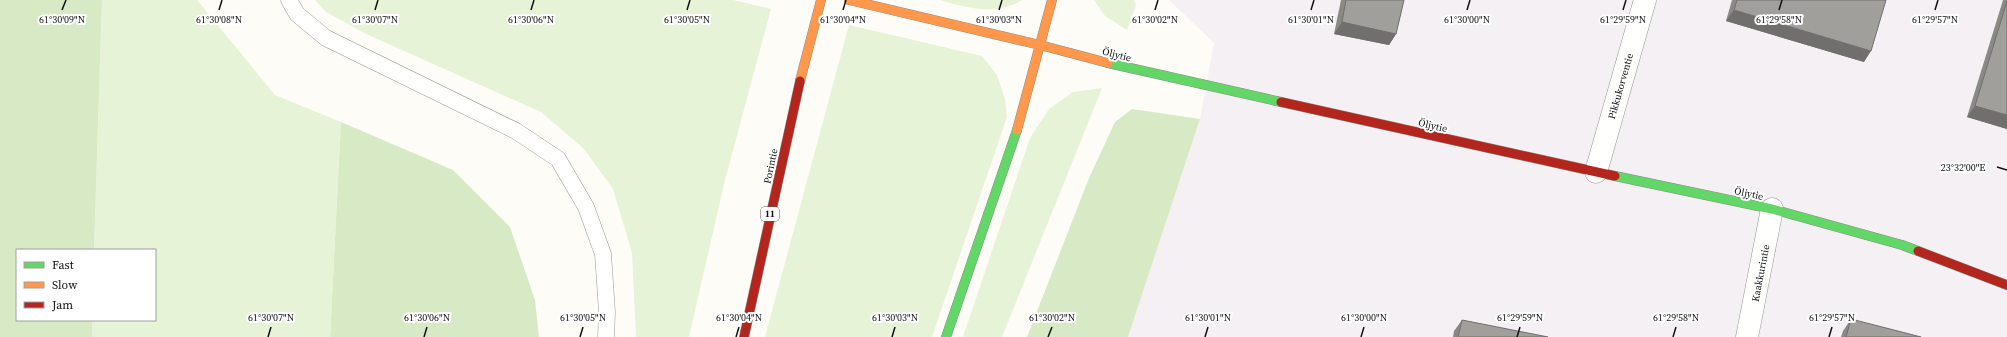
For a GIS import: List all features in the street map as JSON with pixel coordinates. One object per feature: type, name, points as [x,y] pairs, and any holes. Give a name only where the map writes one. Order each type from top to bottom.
[{"type":"main road","name":"Porintie","points":[[744,337],[797,92],[821,0]]},
{"type":"main road","name":"Öljytie","points":[[850,0],[1040,45],[1126,68],[1596,172],[1772,209],[1902,245],[2007,285]]},
{"type":"main road","points":[[946,337],[1016,133],[1052,0]]},
{"type":"street","name":"Pikkukorventie","points":[[1596,172],[1645,0]]},
{"type":"street","name":"Kaakkurintie","points":[[1747,337],[1772,209]]},
{"type":"lane","points":[[290,0],[296,14],[326,38],[516,131],[558,160],[586,207],[603,254],[607,312],[606,337]]},
{"type":"shaded area","points":[[1169,0],[2007,0],[2007,337],[1128,337],[1200,119],[1214,43]]},
{"type":"green space","points":[[0,0],[102,0],[94,249],[16,249],[16,321],[92,321],[92,337],[0,337]]},
{"type":"green space","points":[[102,0],[197,0],[275,95],[341,122],[330,337],[92,337],[92,321],[156,321],[156,249],[94,249]]},
{"type":"green space","points":[[315,0],[733,0],[771,9],[724,184],[689,337],[636,337],[632,253],[613,189],[584,149],[541,112],[366,34],[326,12]]},
{"type":"green space","points":[[940,0],[1022,0],[1002,8],[981,9],[961,6]]},
{"type":"green space","points":[[1094,0],[1134,0],[1136,5],[1127,30],[1105,16]]},
{"type":"green space","points":[[849,25],[982,56],[997,75],[1005,99],[1007,117],[932,337],[765,337]]},
{"type":"green space","points":[[1102,88],[1002,337],[963,337],[1030,138],[1049,109],[1073,92]]},
{"type":"green space","points":[[1132,109],[1200,119],[1128,337],[1027,337],[1089,178],[1115,122]]},
{"type":"green space","points":[[341,122],[453,170],[510,227],[535,300],[539,337],[330,337]]},
{"type":"building","points":[[1346,0],[1404,0],[1396,34],[1342,22]]},
{"type":"building","points":[[1737,0],[1886,0],[1871,51],[1734,10]]},
{"type":"building","points":[[2007,1],[2007,115],[1975,106]]},
{"type":"building","points":[[1851,319],[1921,337],[1846,337]]},
{"type":"building","points":[[1462,320],[1548,337],[1458,337]]},
{"type":"traffic: fast","points":[[1108,63],[1281,102]]},
{"type":"traffic: fast","points":[[946,337],[1017,130]]},
{"type":"traffic: fast","points":[[1615,176],[1772,209],[1902,245],[1918,251]]},
{"type":"traffic: slow","points":[[800,81],[821,0]]},
{"type":"traffic: slow","points":[[849,0],[1040,45],[1108,63]]},
{"type":"traffic: slow","points":[[1017,130],[1052,0]]},
{"type":"traffic: jam","points":[[744,337],[800,81]]},
{"type":"traffic: jam","points":[[1281,102],[1615,176]]},
{"type":"traffic: jam","points":[[1918,251],[2007,285]]}]
